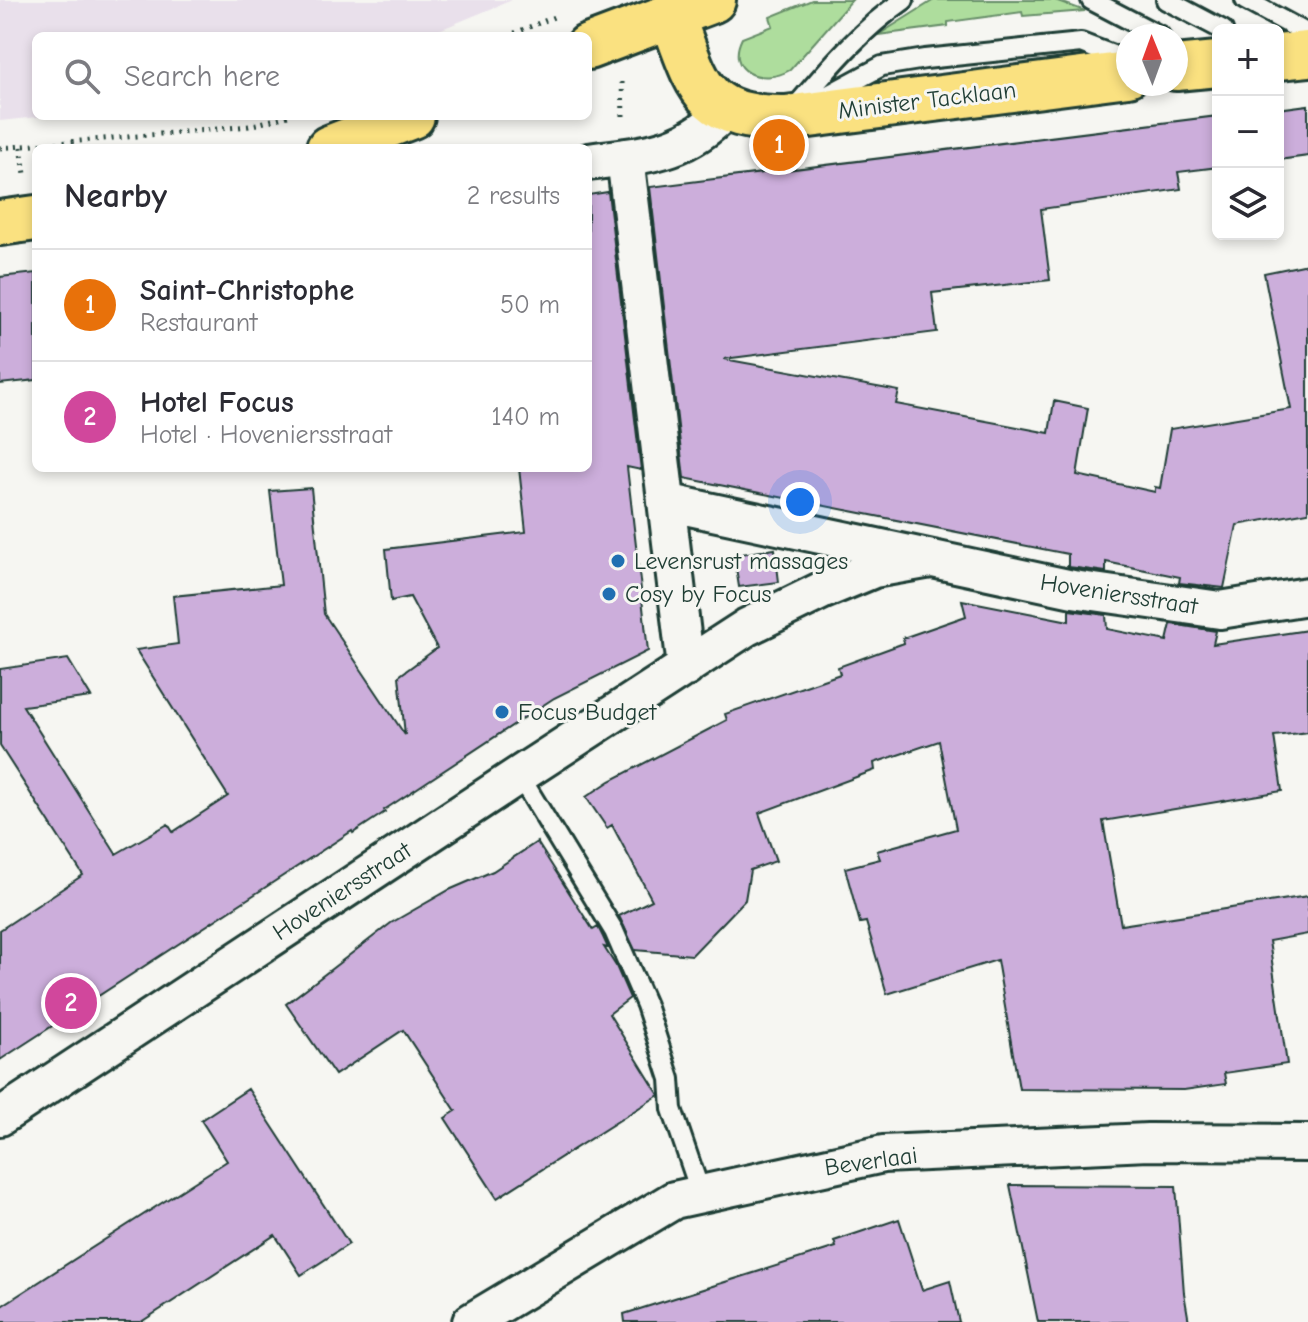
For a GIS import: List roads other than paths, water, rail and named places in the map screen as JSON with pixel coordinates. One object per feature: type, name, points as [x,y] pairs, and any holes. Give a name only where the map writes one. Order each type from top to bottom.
[{"type":"main road","points":[[592,46],[713,0]]},
{"type":"main road","points":[[672,16],[700,87],[726,110]]},
{"type":"main road","points":[[1284,56],[1308,54]]},
{"type":"main road","name":"Minister Tacklaan","points":[[726,110],[756,117],[786,118],[1116,76]]},
{"type":"main road","points":[[339,144],[402,120]]},
{"type":"main road","points":[[0,223],[32,219]]},
{"type":"street","points":[[592,161],[683,144],[710,126],[726,110]]},
{"type":"street","points":[[625,157],[686,668]]},
{"type":"street","name":"Hoveniersstraat","points":[[666,502],[1073,589],[1220,610],[1308,596]]},
{"type":"street","name":"Hoveniersstraat","points":[[0,1117],[747,627],[874,569],[931,559]]},
{"type":"street","name":"Beverlaai","points":[[471,1322],[674,1200],[883,1154],[1148,1142],[1308,1143]]},
{"type":"lane","points":[[786,118],[852,42],[904,0]]},
{"type":"lane","points":[[1091,0],[1137,24]]},
{"type":"lane","points":[[1166,0],[1203,55]]},
{"type":"lane","points":[[1245,0],[1308,34]]},
{"type":"lane","points":[[786,118],[882,66],[1081,43],[1116,56]]},
{"type":"lane","points":[[519,775],[614,931],[636,980],[670,1079],[672,1109],[701,1194]]},
{"type":"place","name":"Saint-Christophe","points":[[779,145]]},
{"type":"place","name":"Levensrust massages","points":[[618,561]]},
{"type":"place","name":"Cosy by Focus","points":[[609,594]]},
{"type":"place","name":"Focus Budget","points":[[502,712]]},
{"type":"place","name":"Hotel Focus","points":[[71,1003]]}]
